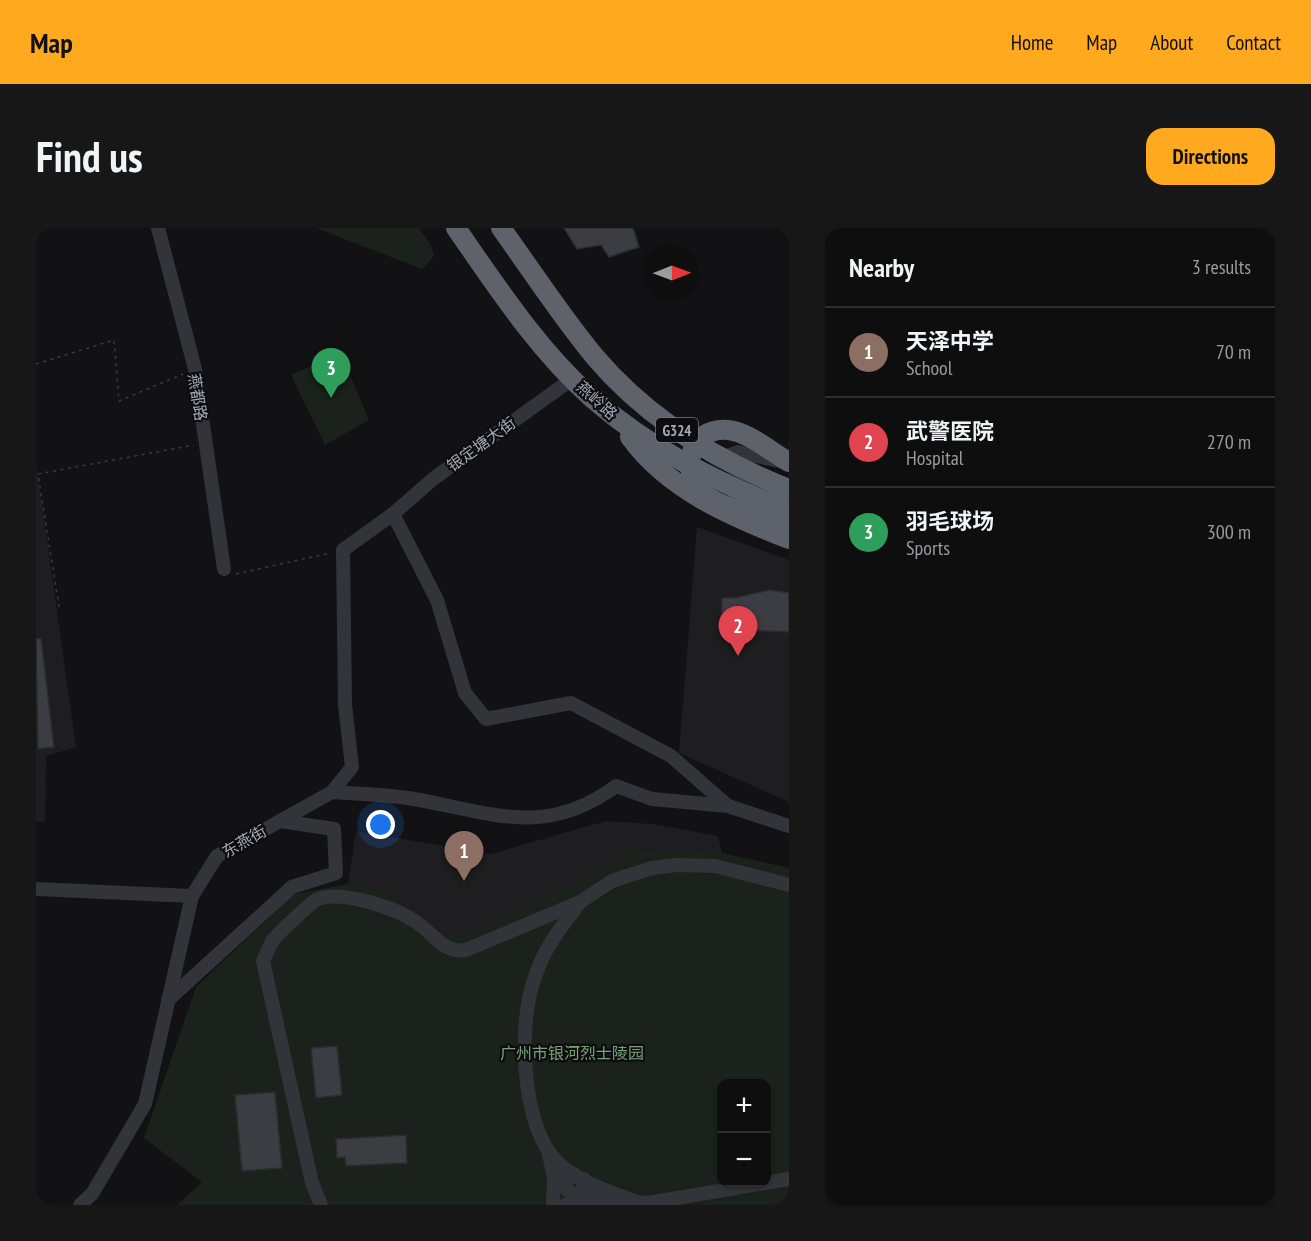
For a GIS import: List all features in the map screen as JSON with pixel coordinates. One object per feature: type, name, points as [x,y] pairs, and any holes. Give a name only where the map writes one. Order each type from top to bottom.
[{"type":"highway","name":"燕岭路","points":[[456,228],[533,333],[572,379],[618,420],[672,457],[710,477],[789,510]]},
{"type":"highway","name":"燕岭路","points":[[501,228],[580,337],[612,375],[662,420],[722,458],[789,489]]},
{"type":"highway","points":[[618,420],[647,457],[707,504],[789,539]]},
{"type":"highway","points":[[789,462],[745,436],[726,430],[716,430],[700,438],[688,462],[693,480],[705,494],[789,526]]},
{"type":"street","name":"燕都路","points":[[158,228],[195,369],[205,443],[229,571]]},
{"type":"street","name":"银定塘大街","points":[[393,514],[433,479],[572,379]]},
{"type":"street","points":[[722,458],[738,452],[789,462]]},
{"type":"street","points":[[343,550],[393,514],[437,600],[465,693],[486,719],[571,703],[671,756],[728,806]]},
{"type":"street","name":"东燕街","points":[[80,1205],[92,1194],[145,1104],[192,897],[217,856],[332,792],[352,767],[345,705],[343,550]]},
{"type":"street","points":[[332,792],[411,798],[512,818],[562,815],[593,803],[616,786],[652,799],[728,806],[789,826]]},
{"type":"street","points":[[168,1001],[292,887],[336,873],[334,829],[280,821]]},
{"type":"street","points":[[321,1205],[312,1183],[263,961],[273,940],[318,900],[347,898],[373,903],[416,921],[455,952],[466,950],[580,902],[612,881],[652,868],[675,865],[715,866],[789,885]]},
{"type":"street","points":[[36,889],[192,897]]},
{"type":"street","points":[[576,1192],[563,1168],[541,1140],[527,1094],[526,1037],[530,995],[544,953],[580,902]]},
{"type":"street","points":[[547,1147],[554,1178],[553,1205]]},
{"type":"street","points":[[576,1192],[639,1203],[789,1179]]},
{"type":"street","points":[[576,1192],[639,1203]]},
{"type":"path","points":[[36,364],[114,340],[119,401],[195,369]]},
{"type":"path","points":[[59,608],[38,474],[205,443]]},
{"type":"path","points":[[229,571],[343,550]]},
{"type":"shaded area","points":[[36,462],[76,747],[46,756],[45,822],[36,821]]},
{"type":"shaded area","points":[[697,527],[789,560],[789,802],[679,753]]},
{"type":"shaded area","points":[[606,821],[652,824],[718,836],[722,853],[632,850],[587,877],[459,938],[433,928],[385,892],[348,884],[356,831],[491,854]]},
{"type":"green space","points":[[316,228],[419,228],[431,245],[434,256],[422,269]]},
{"type":"green space","points":[[341,353],[369,420],[325,445],[291,375]]},
{"type":"green space","name":"广州市银河烈士陵园","points":[[632,850],[722,853],[789,868],[789,1205],[177,1205],[202,1182],[144,1138],[196,987],[294,894],[348,884],[385,892],[433,928],[459,938],[587,877]]},
{"type":"building","points":[[564,228],[633,228],[639,247],[609,257],[601,245],[577,249]]},
{"type":"building","points":[[770,590],[789,593],[789,632],[721,629],[722,598],[734,598]]},
{"type":"building","points":[[41,638],[54,747],[38,749],[36,639]]},
{"type":"building","points":[[337,1046],[342,1095],[316,1098],[311,1048]]},
{"type":"building","points":[[275,1092],[282,1168],[242,1171],[235,1095]]},
{"type":"building","points":[[406,1135],[407,1163],[346,1166],[345,1157],[337,1158],[336,1139]]},
{"type":"place","name":"羽毛球场","points":[[331,398]]},
{"type":"place","name":"武警医院","points":[[738,656]]},
{"type":"place","name":"天泽中学","points":[[464,881]]}]
